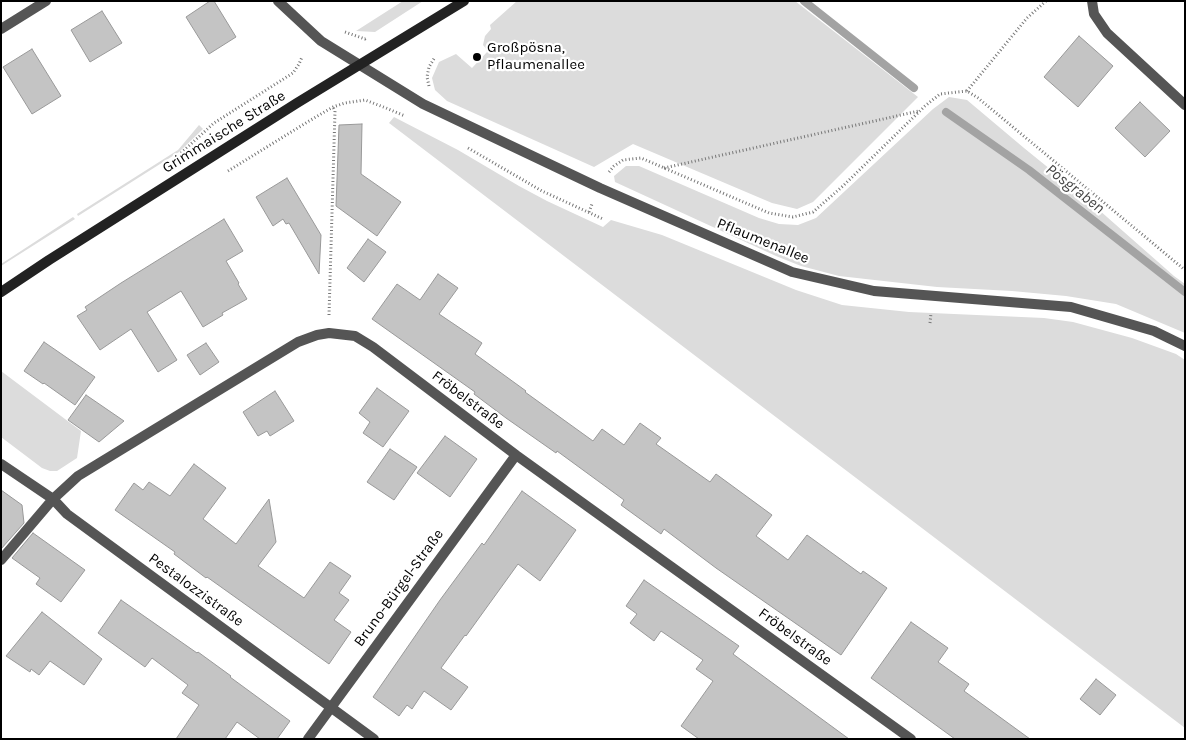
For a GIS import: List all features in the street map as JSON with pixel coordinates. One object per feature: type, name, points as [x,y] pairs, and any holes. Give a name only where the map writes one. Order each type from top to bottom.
[{"type":"main road","name":"Grimmaische Straße","points":[[1,292],[297,103],[464,1]]},
{"type":"street","points":[[1,29],[46,1]]},
{"type":"street","name":"Pflaumenallee","points":[[278,1],[321,41],[432,109],[600,188],[792,272],[874,291],[1071,307],[1154,331],[1185,346]]},
{"type":"street","points":[[1092,1],[1094,14],[1107,32],[1185,105]]},
{"type":"street","name":"Fröbelstraße","points":[[1,560],[53,499],[78,476],[298,342],[329,333],[355,336],[374,347],[516,455],[911,739]]},
{"type":"street","name":"Bruno-Bürgel-Straße","points":[[308,739],[516,455]]},
{"type":"street","name":"Pestalozzistraße","points":[[1,464],[53,499],[67,514],[374,739]]},
{"type":"path","points":[[967,91],[1027,18],[1046,1]]},
{"type":"path","points":[[337,29],[365,39],[372,36]]},
{"type":"path","points":[[180,154],[214,123],[293,73],[302,57]]},
{"type":"path","points":[[606,176],[614,166],[623,160],[641,158],[769,213],[793,217],[813,212],[843,186],[919,111],[940,94],[967,91],[978,98],[1185,270]]},
{"type":"path","points":[[329,333],[334,107],[365,100],[412,120]]},
{"type":"path","points":[[664,168],[919,111]]},
{"type":"path","points":[[462,144],[542,191],[603,219]]},
{"type":"shaded area","points":[[403,1],[423,1],[375,32],[356,31]]},
{"type":"shaded area","points":[[517,1],[795,1],[918,97],[813,202],[797,209],[772,203],[633,144],[594,167],[447,101],[435,90],[432,78],[439,62],[456,54],[472,68],[488,51],[483,45],[485,36],[491,29],[490,25]]},
{"type":"shaded area","points":[[949,97],[967,100],[1082,195],[1185,284],[1185,333],[1116,304],[1066,296],[937,287],[839,276],[801,266],[615,182],[614,176],[626,166],[639,166],[759,218],[779,224],[798,225],[816,218],[933,109]]},
{"type":"shaded area","points":[[394,117],[458,150],[547,201],[603,227],[611,220],[662,235],[796,290],[842,305],[909,312],[1044,318],[1073,322],[1132,338],[1176,354],[1185,360],[1185,728],[389,123]]},
{"type":"shaded area","points":[[199,125],[203,129],[179,152],[78,216],[77,214],[178,150]]},
{"type":"shaded area","points":[[73,217],[75,219],[1,266],[1,264]]},
{"type":"shaded area","points":[[1,371],[81,431],[77,458],[57,471],[50,471],[42,468],[1,437]]},
{"type":"building","points":[[210,1],[214,1],[236,37],[209,54],[186,17]]},
{"type":"building","points":[[102,11],[122,43],[90,62],[71,30]]},
{"type":"building","points":[[1079,36],[1113,66],[1078,107],[1044,77]]},
{"type":"building","points":[[32,49],[61,96],[32,114],[3,67]]},
{"type":"building","points":[[1140,102],[1170,131],[1145,157],[1115,128]]},
{"type":"building","points":[[362,124],[361,174],[401,202],[377,236],[336,206],[339,125]]},
{"type":"building","points":[[287,178],[321,235],[319,274],[289,223],[286,224],[283,219],[273,226],[256,197]]},
{"type":"building","points":[[224,219],[243,251],[226,261],[247,299],[222,313],[223,315],[203,327],[181,291],[147,312],[177,360],[158,372],[131,329],[100,350],[77,316],[87,310],[85,307]]},
{"type":"building","points":[[368,239],[386,252],[364,282],[347,268]]},
{"type":"building","points":[[438,274],[458,288],[439,314],[482,343],[475,354],[593,441],[602,429],[624,445],[640,423],[661,438],[656,444],[710,482],[716,474],[772,515],[756,536],[788,560],[807,535],[861,574],[863,571],[887,588],[841,655],[716,568],[664,529],[661,534],[621,505],[624,500],[557,451],[556,453],[506,418],[474,394],[475,392],[372,319],[397,284],[420,300]]},
{"type":"building","points":[[44,342],[95,377],[75,405],[24,371]]},
{"type":"building","points":[[206,343],[219,362],[200,375],[187,355]]},
{"type":"building","points":[[377,388],[409,411],[383,447],[363,433],[370,422],[359,413]]},
{"type":"building","points":[[275,391],[294,421],[270,436],[267,431],[258,436],[243,412]]},
{"type":"building","points":[[86,395],[124,421],[99,442],[68,420]]},
{"type":"building","points":[[445,436],[477,459],[450,497],[417,473]]},
{"type":"building","points":[[390,449],[417,467],[394,500],[367,482]]},
{"type":"building","points":[[194,464],[226,488],[203,519],[236,544],[269,499],[276,542],[258,566],[304,598],[330,562],[351,576],[339,593],[349,600],[334,620],[351,632],[329,664],[206,578],[174,554],[175,552],[115,510],[134,483],[143,490],[149,482],[170,496]]},
{"type":"building","points":[[1,490],[22,505],[24,523],[1,549]]},
{"type":"building","points":[[522,491],[576,530],[540,581],[518,564],[441,668],[468,687],[451,710],[424,691],[412,709],[407,705],[399,716],[373,697],[440,600],[482,543],[484,545]]},
{"type":"building","points":[[33,533],[85,570],[61,602],[36,584],[40,578],[12,558]]},
{"type":"building","points":[[644,580],[739,646],[733,654],[849,739],[699,739],[681,726],[713,681],[696,669],[703,660],[661,631],[654,641],[630,623],[637,614],[626,606]]},
{"type":"building","points":[[121,600],[198,652],[290,721],[277,739],[260,739],[237,722],[225,739],[176,739],[199,705],[182,693],[188,685],[152,658],[145,667],[98,633]]},
{"type":"building","points":[[42,612],[102,659],[84,685],[50,661],[39,675],[31,669],[30,672],[6,656]]},
{"type":"building","points":[[911,622],[948,648],[938,662],[969,684],[964,691],[1030,739],[955,739],[871,678]]},
{"type":"building","points":[[1096,679],[1116,695],[1100,715],[1080,699]]},
{"type":"waterway","name":"Pösgraben","points":[[804,1],[914,88]]},
{"type":"waterway","name":"Pösgraben","points":[[946,112],[1029,170],[1185,292]]},
{"type":"place","name":"Großpösna, Pflaumenallee","points":[[477,57]]}]
